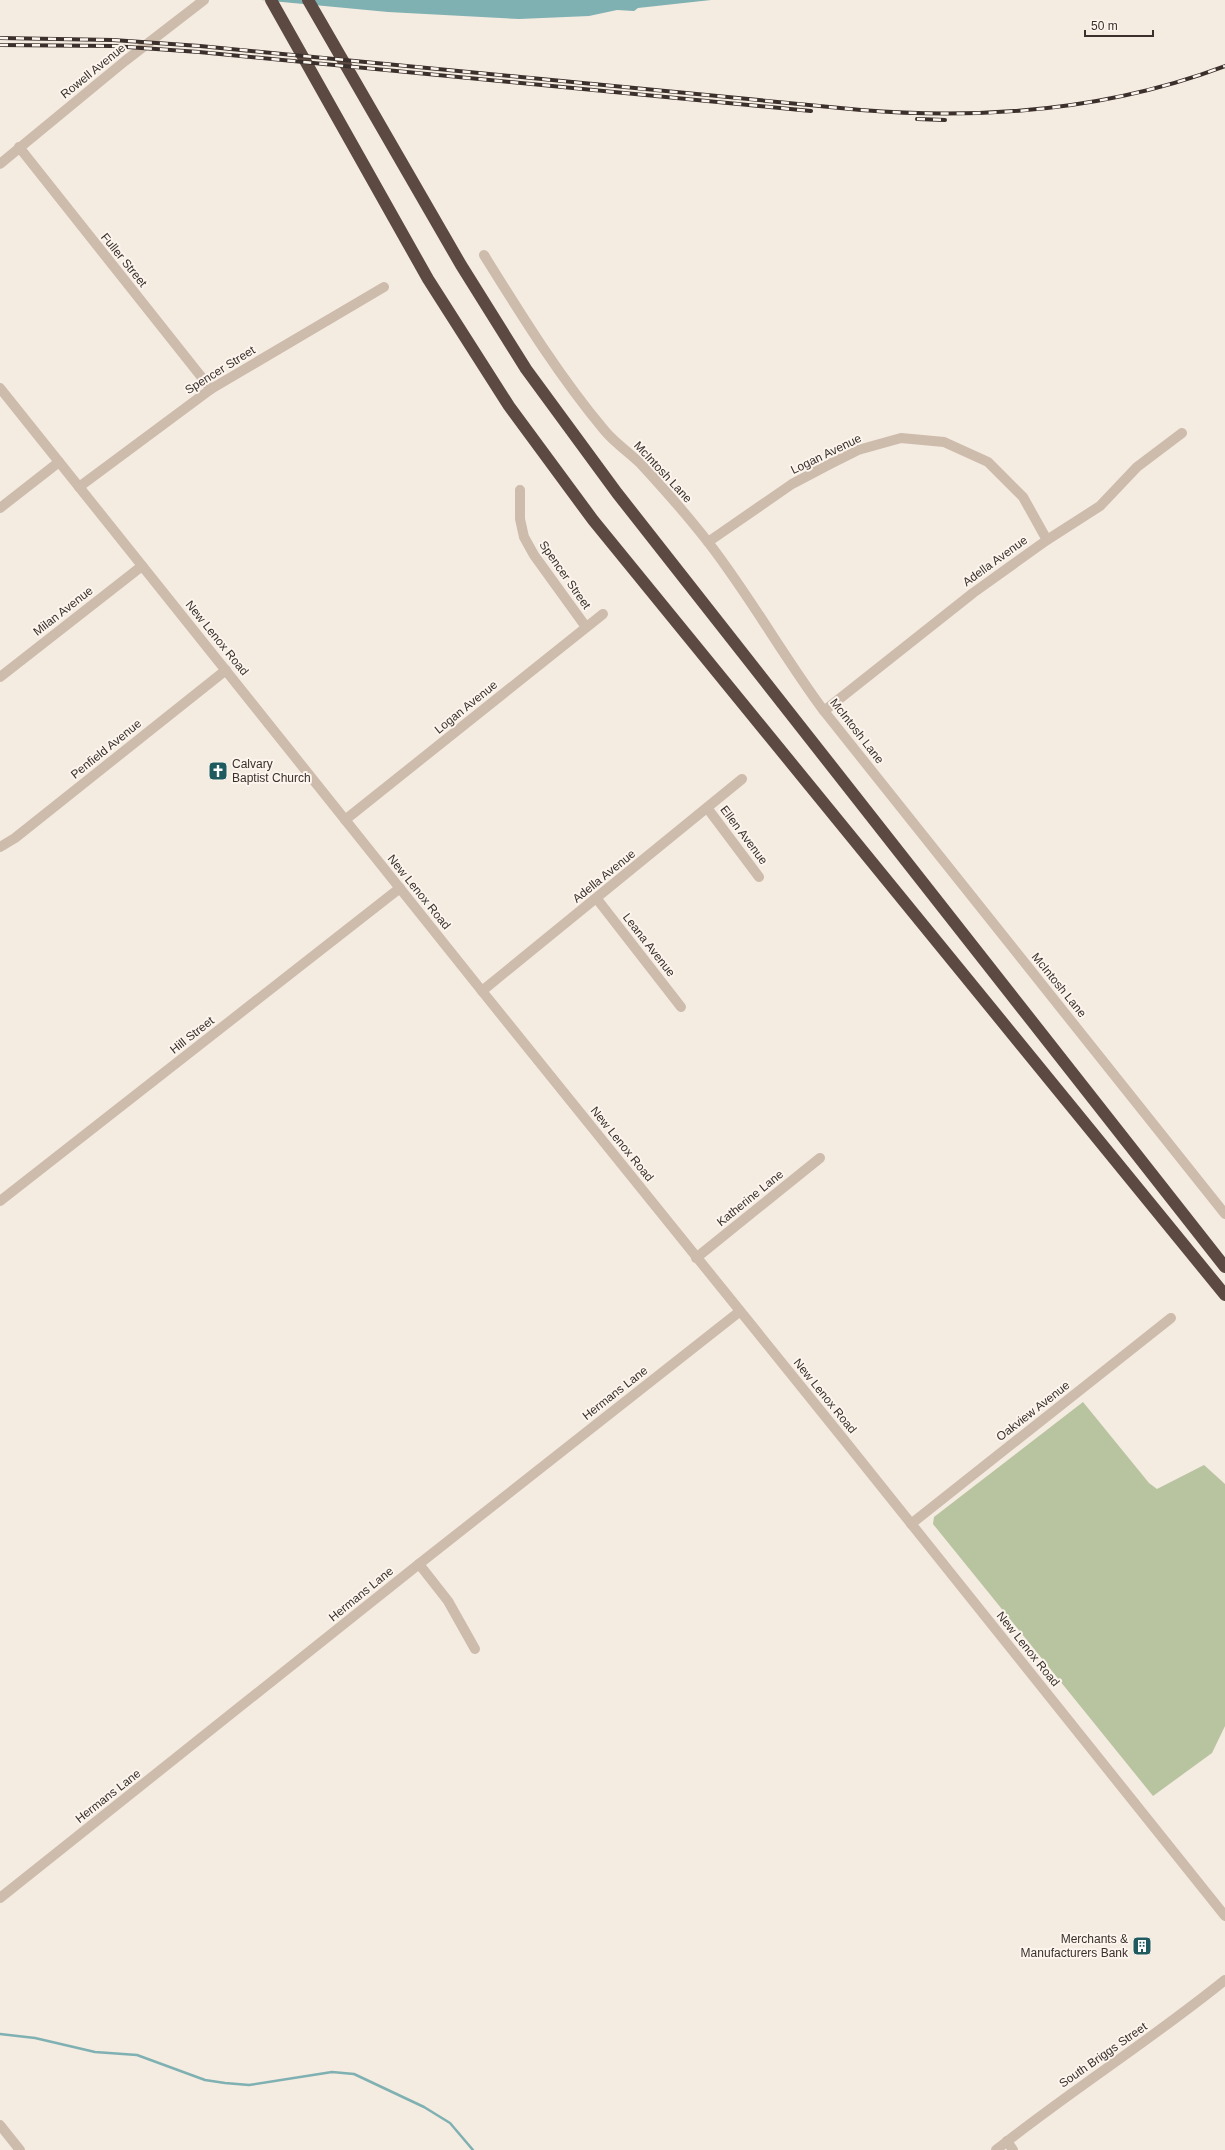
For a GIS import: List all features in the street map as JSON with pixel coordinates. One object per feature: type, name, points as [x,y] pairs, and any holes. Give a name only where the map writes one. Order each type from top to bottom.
[{"type":"highway","points":[[271,0],[428,279],[509,406],[593,520],[1225,1294]]},
{"type":"highway","points":[[308,0],[461,265],[526,369],[617,493],[1225,1267]]},
{"type":"street","name":"Rowell Avenue","points":[[0,164],[19,147],[204,0]]},
{"type":"street","name":"Fuller Street","points":[[19,147],[211,389]]},
{"type":"street","name":"McIntosh Lane","points":[[484,254],[549,358],[576,396],[607,433],[639,463],[668,494],[708,542],[749,600],[791,666],[824,711],[1225,1214]]},
{"type":"street","name":"Spencer Street","points":[[79,487],[211,389],[384,287]]},
{"type":"street","name":"New Lenox Road","points":[[0,388],[739,1312],[912,1524],[1225,1916]]},
{"type":"street","name":"Adella Avenue","points":[[824,711],[973,593],[1047,540],[1100,506],[1137,467],[1182,433]]},
{"type":"street","name":"Logan Avenue","points":[[708,542],[792,484],[858,450],[901,438],[944,442],[988,462],[1023,497],[1047,540]]},
{"type":"street","points":[[0,508],[59,462]]},
{"type":"street","name":"Spencer Street","points":[[520,490],[520,519],[524,537],[534,555],[586,627]]},
{"type":"street","name":"Milan Avenue","points":[[0,677],[142,566]]},
{"type":"street","name":"Logan Avenue","points":[[345,820],[603,614]]},
{"type":"street","name":"Penfield Avenue","points":[[0,847],[15,838],[226,670]]},
{"type":"street","name":"Adella Avenue","points":[[482,991],[708,809],[742,779]]},
{"type":"street","name":"Ellen Avenue","points":[[708,809],[759,878]]},
{"type":"street","name":"Hill Street","points":[[0,1201],[400,888]]},
{"type":"street","name":"Leana Avenue","points":[[596,899],[681,1007]]},
{"type":"street","name":"Katherine Lane","points":[[696,1258],[820,1158]]},
{"type":"street","name":"Hermans Lane","points":[[0,1898],[419,1564],[739,1312]]},
{"type":"street","name":"Oakview Avenue","points":[[912,1524],[1171,1318]]},
{"type":"street","points":[[419,1564],[448,1600],[475,1648]]},
{"type":"street","name":"South Briggs Street","points":[[996,2150],[1069,2094],[1157,2033],[1225,1980]]},
{"type":"street","points":[[0,2125],[20,2150]]},
{"type":"street","points":[[1007,2141],[1013,2150]]},
{"type":"green space","points":[[1083,1402],[1149,1483],[1157,1489],[1204,1465],[1225,1484],[1225,1726],[1212,1753],[1153,1796],[933,1524],[934,1517]]},
{"type":"water","points":[[261,0],[711,0],[638,8],[634,11],[617,10],[589,16],[519,19],[388,12]]},
{"type":"waterway","points":[[0,2034],[35,2038],[95,2052],[137,2055],[205,2080],[225,2083],[249,2085],[332,2072],[354,2074],[424,2107],[450,2123],[473,2150]]},
{"type":"railway","points":[[0,38],[113,40],[200,46],[861,110],[907,113],[954,114],[1000,112],[1091,102],[1136,93],[1181,81],[1225,66]]},
{"type":"railway","points":[[0,45],[113,46],[199,52],[811,111]]},
{"type":"railway","points":[[917,119],[945,120]]},
{"type":"place","name":"Calvary Baptist Church","points":[[218,771]]},
{"type":"place","name":"Merchants & Manufacturers Bank","points":[[1142,1946]]}]
